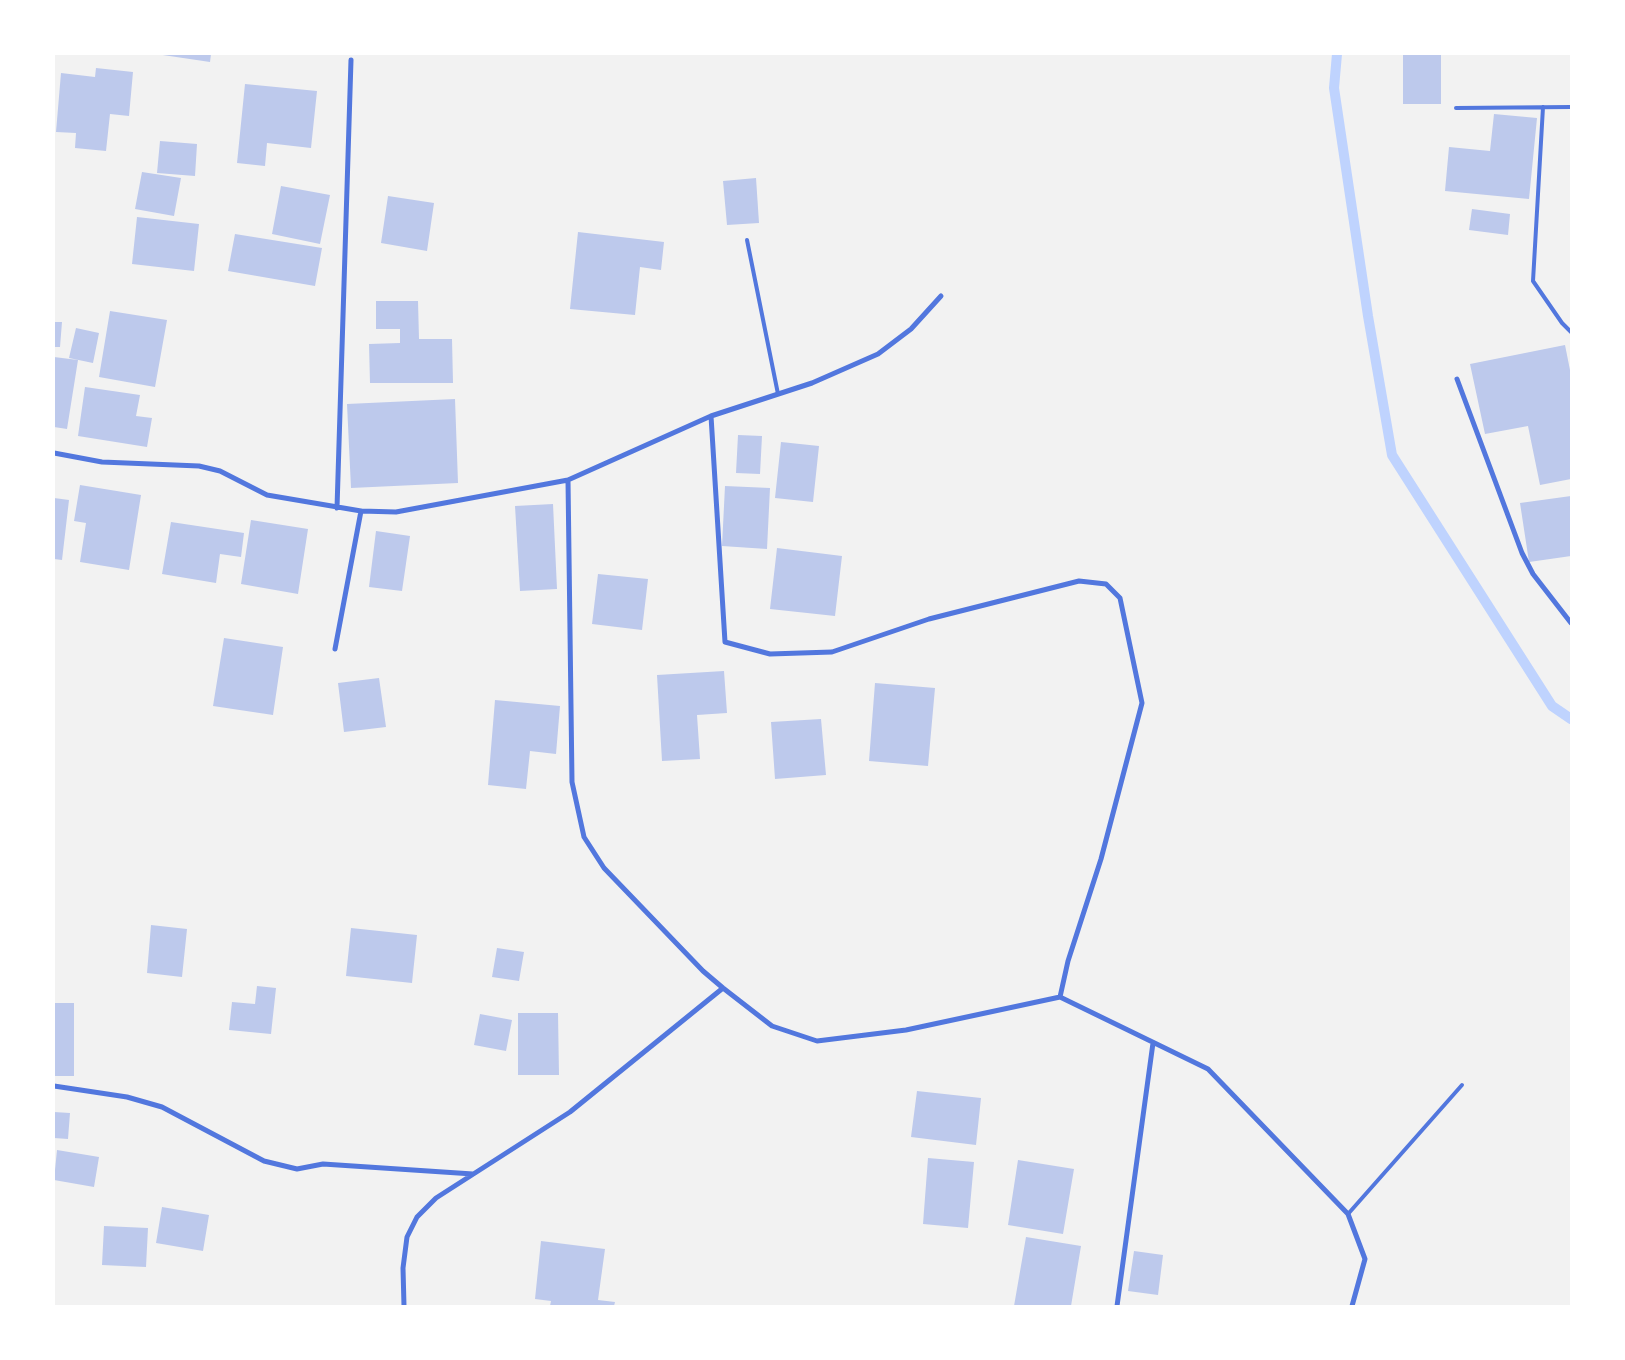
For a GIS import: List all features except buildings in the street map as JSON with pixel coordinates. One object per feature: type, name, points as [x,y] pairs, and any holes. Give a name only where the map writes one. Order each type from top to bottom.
[{"type":"street","points":[[337,508],[351,60]]},
{"type":"street","points":[[54,453],[102,462],[206,468],[220,471],[267,495],[337,508],[396,512],[568,480],[711,416],[812,383],[878,354],[910,329],[941,296]]},
{"type":"street","points":[[1457,379],[1522,553],[1533,574],[1571,624]]},
{"type":"street","points":[[711,416],[725,642],[770,654],[832,652],[929,620],[1079,581],[1106,584],[1120,598],[1142,703],[1101,859],[1068,961],[1060,997]]},
{"type":"street","points":[[568,480],[572,782],[584,836],[604,868],[703,971],[722,988],[772,1026],[817,1041],[906,1030],[1060,997],[1208,1069],[1348,1214],[1365,1259],[1352,1306]]},
{"type":"street","points":[[335,649],[361,511]]},
{"type":"street","points":[[404,1306],[403,1268],[407,1237],[417,1217],[436,1198],[570,1112],[722,988]]},
{"type":"street","points":[[1117,1306],[1153,1042]]},
{"type":"street","points":[[54,1086],[127,1097],[162,1107],[264,1161],[297,1169],[322,1164],[473,1174]]},
{"type":"lane","points":[[1543,107],[1533,282],[1562,323],[1571,332]]},
{"type":"lane","points":[[1456,108],[1571,107]]},
{"type":"lane","points":[[747,240],[778,394]]},
{"type":"lane","points":[[1348,1214],[1462,1085]]},
{"type":"waterway","points":[[1337,54],[1334,88],[1368,316],[1392,455],[1552,706],[1571,719]]}]
